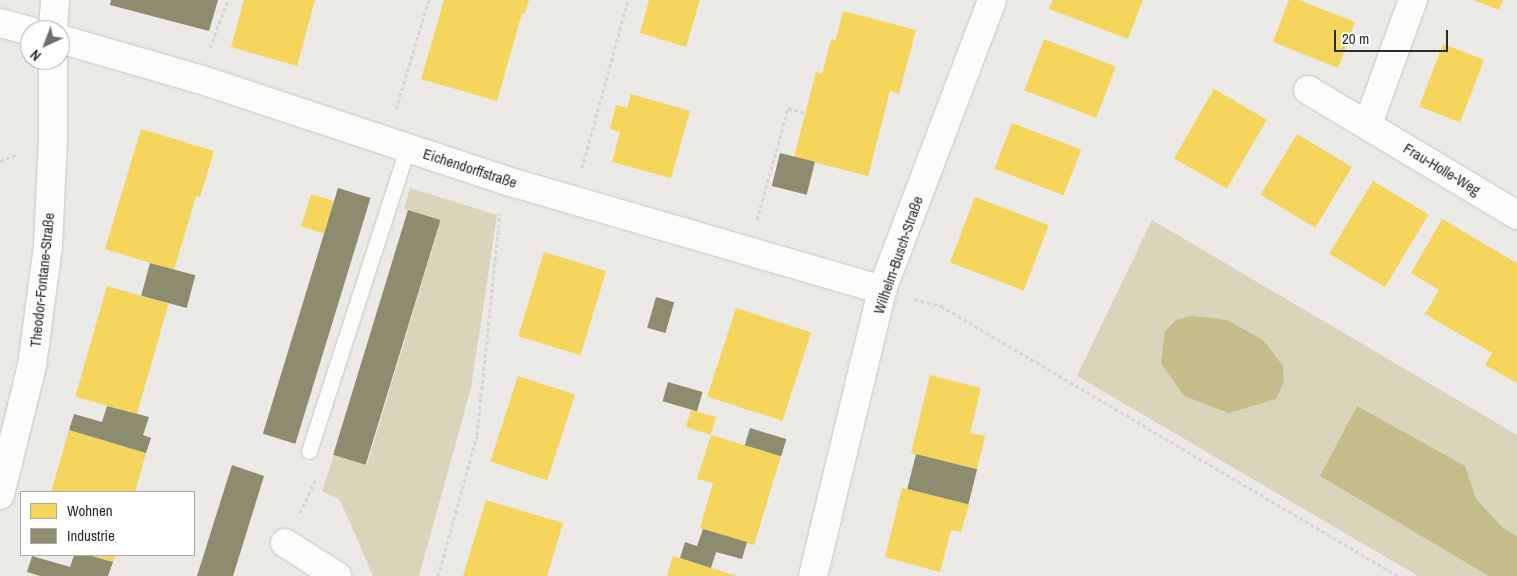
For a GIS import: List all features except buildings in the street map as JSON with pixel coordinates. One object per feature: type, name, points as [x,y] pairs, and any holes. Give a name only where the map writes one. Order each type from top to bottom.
[{"type":"street","points":[[54,20],[55,0]]},
{"type":"street","name":"Wilhelm-Busch-Straße","points":[[813,576],[882,290],[992,0]]},
{"type":"street","points":[[1368,124],[1414,0]]},
{"type":"street","points":[[0,23],[20,28]]},
{"type":"street","name":"Eichendorffstraße","points":[[70,42],[199,79],[504,180],[882,290]]},
{"type":"street","name":"Theodor-Fontane-Straße","points":[[0,495],[32,366],[48,246],[54,140],[53,70]]},
{"type":"street","name":"Frau-Holle-Weg","points":[[1308,90],[1517,214]]},
{"type":"street","points":[[285,543],[337,576]]},
{"type":"lane","points":[[309,451],[397,145]]},
{"type":"path","points":[[199,79],[228,0]]},
{"type":"path","points":[[397,145],[429,0]]},
{"type":"path","points":[[573,200],[628,0]]},
{"type":"path","points":[[748,251],[788,108],[805,112]]},
{"type":"path","points":[[438,576],[476,435],[504,180]]},
{"type":"path","points":[[882,290],[941,306],[1398,576]]},
{"type":"shaded area","points":[[410,188],[497,215],[471,388],[419,576],[373,576],[340,500],[322,491],[334,455],[367,465],[441,220],[404,209]]},
{"type":"shaded area","points":[[1152,220],[1517,435],[1517,576],[1418,576],[1077,376]]},
{"type":"shaded area","points":[[1191,316],[1227,320],[1263,340],[1283,366],[1284,382],[1276,399],[1229,413],[1184,396],[1161,363],[1165,331],[1176,320]]},
{"type":"shaded area","points":[[1357,406],[1465,466],[1476,499],[1503,528],[1517,536],[1517,576],[1489,576],[1320,476]]}]
